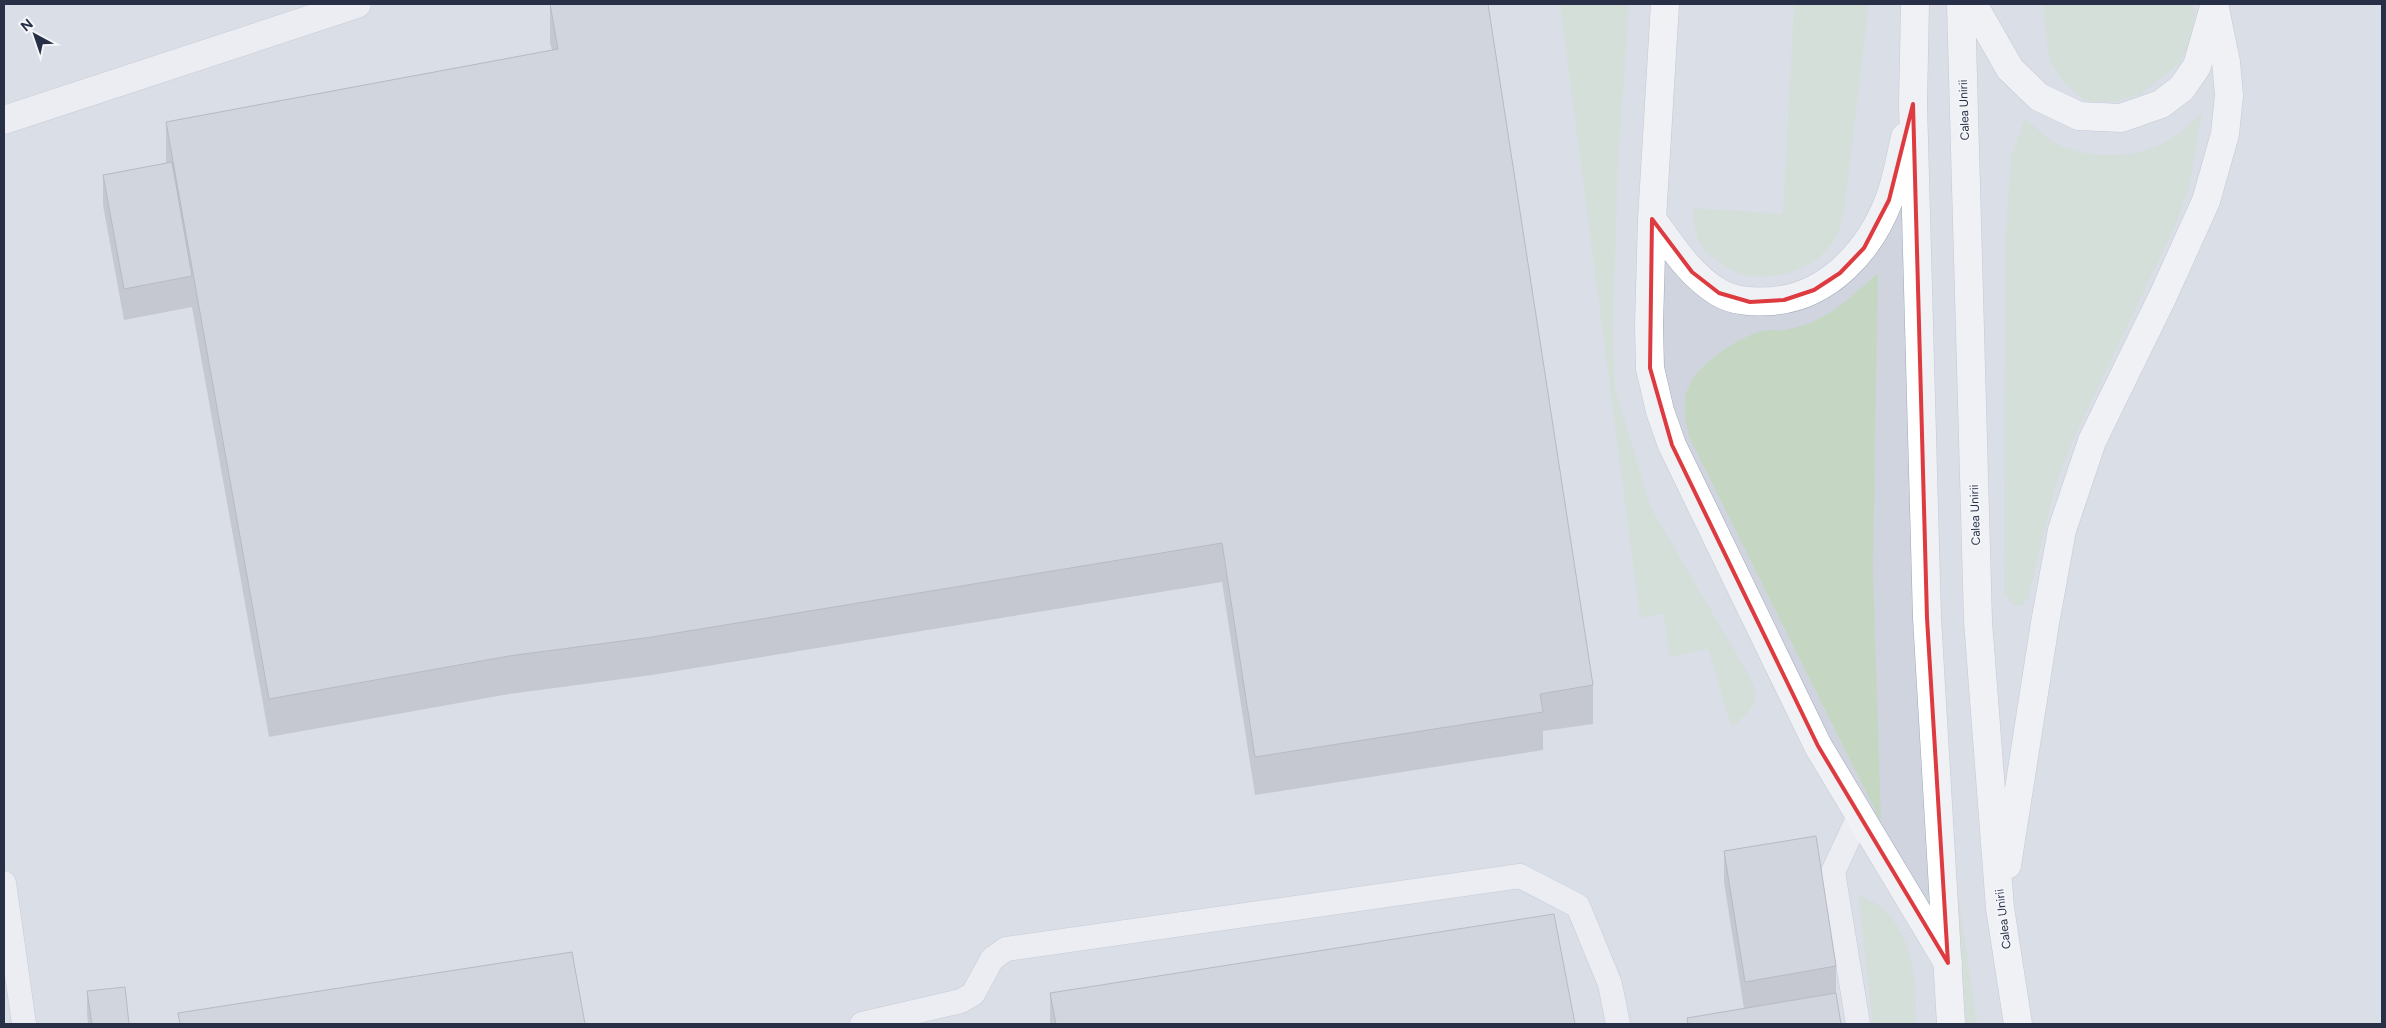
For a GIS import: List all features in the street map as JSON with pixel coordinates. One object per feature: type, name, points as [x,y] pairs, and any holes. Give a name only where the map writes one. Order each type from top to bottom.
[{"type":"main road","points":[[1665,4],[1652,219],[1650,368],[1660,411],[1672,445],[1814,737],[1859,816],[1948,963]]},
{"type":"main road","points":[[1914,4],[1914,104],[1927,618],[1951,1024]]},
{"type":"main road","name":"Calea Unirii","points":[[1961,4],[1978,621],[2000,908],[2018,1024]]},
{"type":"main road","points":[[1973,4],[2010,69],[2040,98],[2079,116],[2121,118],[2161,104],[2182,88],[2197,66],[2214,5]]},
{"type":"main road","points":[[2000,908],[2045,623],[2062,530],[2092,441],[2163,296],[2206,201],[2225,134],[2229,95],[2226,62],[2214,5]]},
{"type":"main road","points":[[1652,219],[1692,272],[1719,293],[1750,302],[1784,300],[1814,290],[1840,273],[1864,248],[1889,200],[1914,104]]},
{"type":"street","points":[[4,120],[357,4]]},
{"type":"lane","points":[[1858,1024],[1833,872],[1859,816]]},
{"type":"lane","points":[[862,1024],[961,1001],[973,994],[992,959],[1006,949],[1520,876],[1578,906],[1610,984],[1618,1024]]},
{"type":"lane","points":[[4,883],[24,1024]]},
{"type":"highlighted area","points":[[1913,104],[1927,618],[1948,963],[1818,746],[1672,445],[1650,368],[1652,219],[1692,272],[1719,293],[1750,302],[1784,300],[1814,290],[1840,273],[1864,248],[1889,200]]},
{"type":"shaded area","points":[[4,4],[2382,4],[2382,1024],[4,1024]]},
{"type":"green space","points":[[1560,4],[1629,4],[1618,165],[1613,327],[1615,388],[1651,508],[1754,686],[1756,694],[1751,709],[1731,726],[1708,649],[1669,657],[1664,614],[1640,618]]},
{"type":"green space","points":[[1794,4],[1869,4],[1844,211],[1839,231],[1831,245],[1811,263],[1786,273],[1759,277],[1735,271],[1711,256],[1703,248],[1695,232],[1693,208],[1783,214]]},
{"type":"green space","points":[[2043,4],[2193,4],[2195,15],[2191,41],[2180,63],[2139,95],[2114,102],[2086,101],[2064,83],[2049,59]]},
{"type":"green space","points":[[2202,112],[2189,188],[2175,226],[2074,438],[2056,483],[2028,599],[2022,605],[2014,606],[2004,593],[2005,247],[2011,156],[2025,119],[2050,139],[2066,148],[2095,155],[2110,155],[2139,152],[2167,141],[2182,131]]},
{"type":"green space","points":[[1878,273],[1873,569],[1881,822],[1689,437],[1685,406],[1686,395],[1696,374],[1716,355],[1740,340],[1762,331],[1789,329],[1823,317],[1848,299]]},
{"type":"green space","points":[[1957,886],[1977,1024],[1966,1024]]},
{"type":"green space","points":[[1858,895],[1876,903],[1888,914],[1898,927],[1905,942],[1914,975],[1916,992],[1915,1024],[1873,1024]]},
{"type":"building","points":[[550,4],[1488,4],[1593,685],[1540,694],[1543,712],[1255,757],[1222,543],[652,637],[509,656],[269,699],[166,122],[558,49]]},
{"type":"building","points":[[172,162],[192,276],[124,289],[103,175]]},
{"type":"building","points":[[1816,836],[1836,966],[1745,982],[1724,851]]},
{"type":"building","points":[[1554,914],[1575,1024],[1056,1024],[1050,993]]},
{"type":"building","points":[[572,952],[585,1024],[180,1024],[178,1013]]},
{"type":"building","points":[[125,987],[129,1024],[92,1024],[87,991]]},
{"type":"building","points":[[1836,993],[1841,1024],[1688,1024],[1687,1018]]}]
